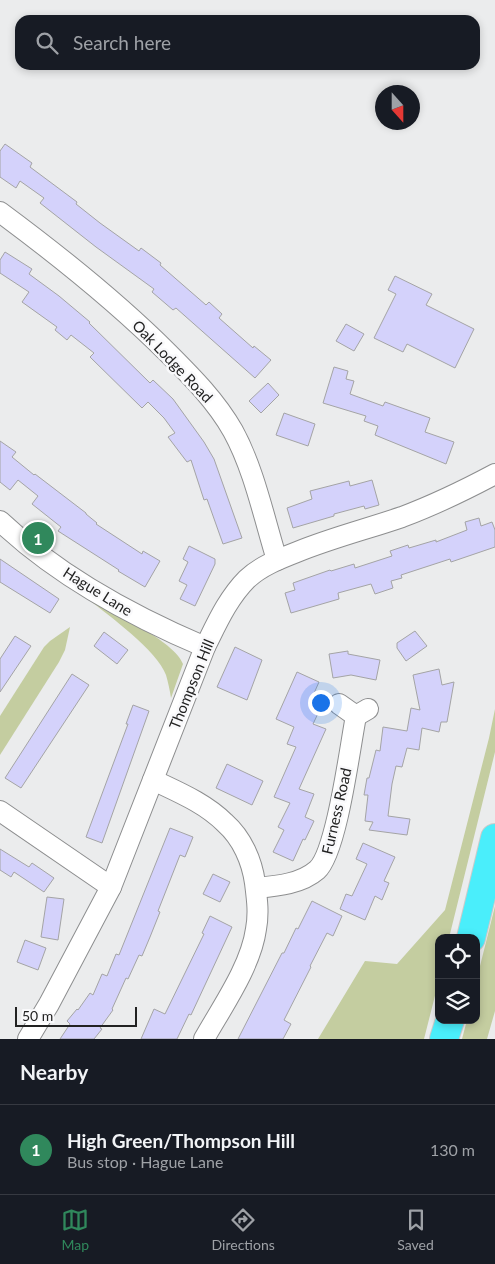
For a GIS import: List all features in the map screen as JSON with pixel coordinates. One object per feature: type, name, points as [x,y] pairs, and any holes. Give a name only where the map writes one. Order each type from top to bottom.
[{"type":"highway","points":[[472,934],[495,838]]},
{"type":"highway","points":[[444,1039],[449,1024]]},
{"type":"street","name":"Oak Lodge Road","points":[[0,212],[120,308],[148,333],[207,394],[234,432],[244,455],[256,488],[277,560]]},
{"type":"street","name":"Thompson Hill","points":[[28,1039],[50,1004],[111,887],[205,647],[220,616],[234,594],[248,578],[277,560],[322,542],[430,506],[464,491],[495,474]]},
{"type":"street","name":"Hague Lane","points":[[0,521],[38,553],[94,590],[148,621],[205,647]]},
{"type":"street","name":"Furness Road","points":[[256,888],[301,880],[318,869],[325,861],[335,830],[362,712],[339,704]]},
{"type":"street","points":[[153,780],[190,798],[226,823],[239,838],[254,873],[258,910],[256,931],[250,951],[204,1039]]},
{"type":"street","points":[[0,812],[111,887]]},
{"type":"green space","points":[[88,599],[141,627],[178,655],[183,664],[171,698],[166,675],[153,655],[132,634]]},
{"type":"green space","points":[[70,627],[65,650],[59,662],[0,755],[0,716],[44,647]]},
{"type":"green space","points":[[495,709],[495,752],[450,934],[435,934],[435,996],[424,1039],[318,1039],[365,961],[397,964],[445,910]]},
{"type":"green space","points":[[495,906],[495,1011],[487,1039],[462,1039],[466,1024],[480,1024],[480,966]]},
{"type":"building","points":[[5,144],[32,163],[30,167],[77,202],[76,204],[100,223],[139,251],[141,248],[161,263],[160,265],[206,305],[209,302],[222,314],[219,318],[253,348],[254,346],[271,360],[255,378],[176,308],[173,310],[152,292],[154,289],[40,203],[44,198],[20,181],[16,188],[0,177],[0,151]]},
{"type":"building","points":[[5,252],[32,269],[29,274],[90,322],[150,383],[153,380],[173,399],[214,459],[242,538],[223,544],[207,499],[204,500],[191,460],[187,462],[168,437],[175,433],[164,418],[148,402],[142,408],[90,357],[94,353],[71,335],[67,340],[55,330],[57,327],[22,302],[29,292],[0,273],[0,260]]},
{"type":"building","points":[[395,276],[432,294],[426,305],[474,329],[455,368],[407,344],[403,352],[374,338],[396,294],[388,290]]},
{"type":"building","points":[[346,324],[364,334],[354,351],[336,341]]},
{"type":"building","points":[[334,367],[348,371],[346,379],[354,381],[350,394],[383,406],[385,402],[430,418],[425,432],[454,442],[446,464],[375,435],[378,426],[364,421],[366,416],[323,403]]},
{"type":"building","points":[[268,383],[279,395],[261,413],[249,401]]},
{"type":"building","points":[[284,413],[315,424],[308,446],[276,435]]},
{"type":"building","points":[[0,441],[16,452],[12,457],[86,513],[96,524],[142,554],[143,551],[160,561],[145,587],[58,531],[61,527],[32,504],[38,496],[18,480],[10,490],[0,482]]},
{"type":"building","points":[[372,480],[379,505],[365,509],[364,506],[334,514],[334,516],[293,528],[287,508],[312,499],[310,491],[349,481],[350,486]]},
{"type":"building","points":[[479,518],[481,526],[492,522],[495,530],[495,547],[451,562],[450,559],[401,575],[402,578],[391,581],[393,588],[375,594],[371,584],[338,593],[339,599],[291,613],[285,593],[295,590],[293,583],[330,570],[354,564],[355,568],[392,556],[390,551],[408,545],[409,548],[436,540],[436,542],[467,530],[465,522]]},
{"type":"building","points":[[189,546],[215,559],[215,564],[195,606],[180,599],[187,585],[179,581],[188,562],[183,559]]},
{"type":"building","points":[[0,559],[59,599],[50,613],[0,582]]},
{"type":"building","points":[[415,631],[427,646],[406,661],[397,648],[397,643]]},
{"type":"building","points":[[104,632],[128,650],[117,664],[94,646]]},
{"type":"building","points":[[15,636],[31,646],[0,692],[0,659]]},
{"type":"building","points":[[235,647],[262,660],[247,700],[217,687]]},
{"type":"building","points":[[348,651],[348,654],[380,660],[376,680],[351,675],[333,678],[329,654]]},
{"type":"building","points":[[439,669],[442,685],[454,682],[447,722],[441,722],[439,732],[422,728],[419,750],[407,748],[402,767],[396,766],[392,784],[388,816],[410,819],[407,835],[369,830],[373,822],[365,821],[368,795],[364,795],[376,750],[380,751],[383,727],[407,731],[411,708],[420,710],[413,675]]},
{"type":"building","points":[[297,672],[319,682],[311,700],[322,705],[313,724],[326,729],[299,789],[314,794],[305,817],[314,821],[293,861],[273,852],[284,830],[278,827],[290,803],[274,797],[296,747],[287,744],[294,727],[276,719]]},
{"type":"building","points":[[72,674],[89,685],[21,788],[5,778]]},
{"type":"building","points":[[133,705],[149,711],[102,843],[86,837],[128,724],[126,724]]},
{"type":"building","points":[[227,764],[263,781],[252,805],[216,788]]},
{"type":"building","points":[[170,828],[193,837],[185,857],[180,855],[142,956],[139,955],[128,979],[126,978],[113,1010],[94,1039],[60,1039],[70,1024],[67,1021],[78,1010],[90,993],[93,995],[102,974],[107,976],[116,954],[119,955]]},
{"type":"building","points":[[363,843],[395,857],[384,881],[389,883],[382,900],[375,896],[365,920],[340,909],[346,894],[352,896],[367,864],[356,859]]},
{"type":"building","points":[[0,849],[29,867],[32,863],[54,878],[44,892],[14,872],[11,877],[0,870]]},
{"type":"building","points":[[213,874],[230,882],[220,902],[203,894]]},
{"type":"building","points":[[47,897],[64,899],[58,940],[41,937]]},
{"type":"building","points":[[312,901],[342,916],[333,936],[327,933],[284,1020],[291,1024],[283,1039],[238,1039],[282,953],[284,953],[296,928],[298,929]]},
{"type":"building","points":[[210,916],[232,927],[191,1015],[189,1014],[177,1039],[141,1039],[154,1009],[165,1014],[204,934],[202,933]]},
{"type":"building","points":[[25,940],[46,948],[38,970],[17,962]]},
{"type":"place","name":"High Green/Thompson Hill","points":[[38,538]]}]
